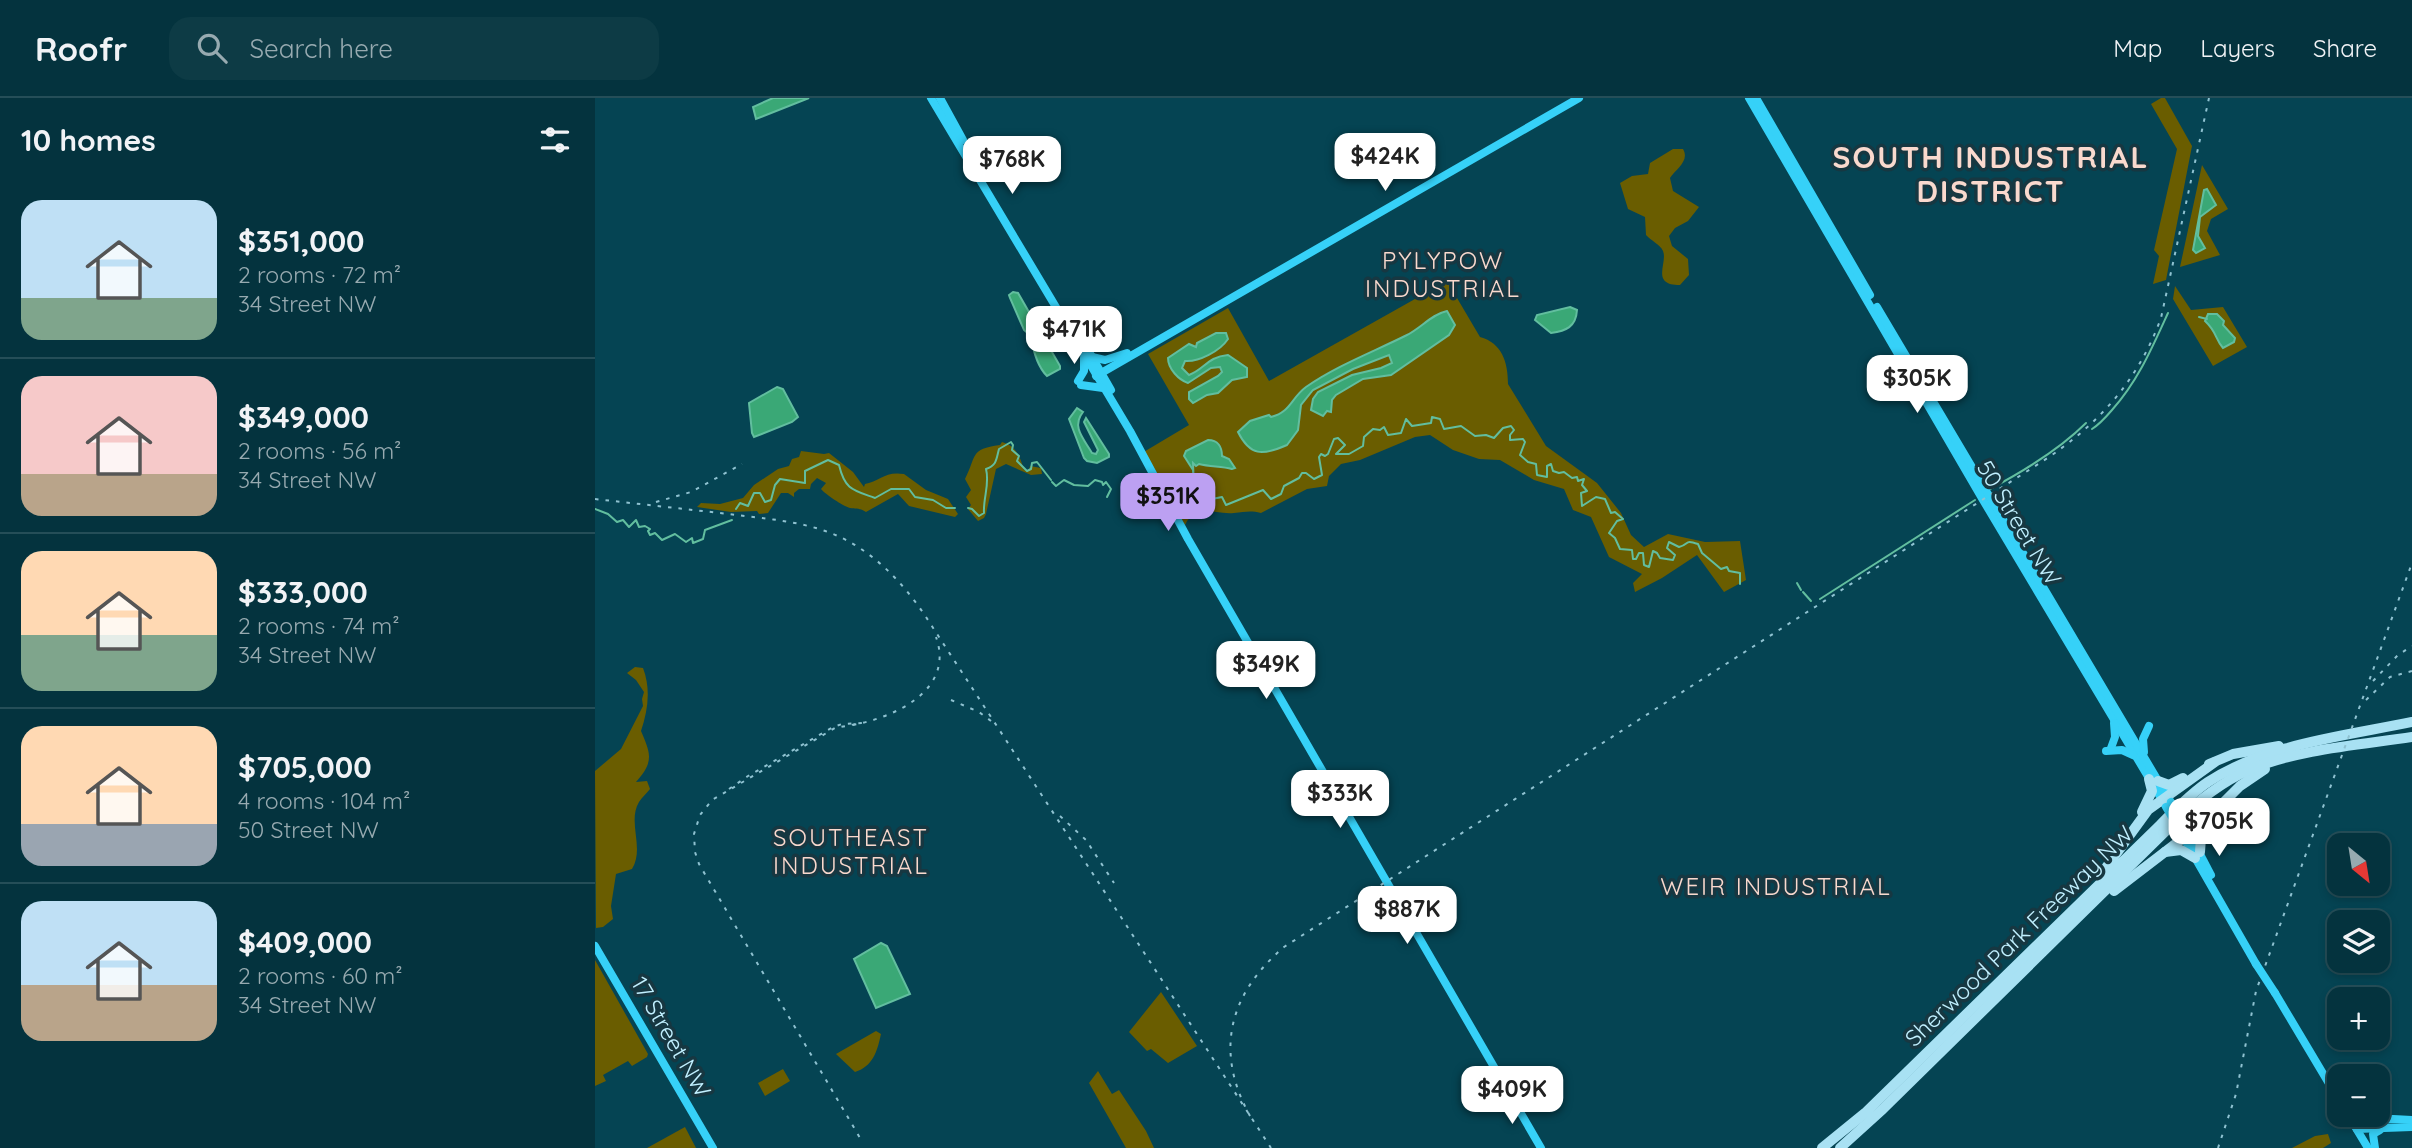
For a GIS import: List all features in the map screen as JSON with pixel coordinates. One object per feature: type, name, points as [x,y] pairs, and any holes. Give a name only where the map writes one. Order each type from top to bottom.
[{"type":"highway","name":"Sherwood Park Freeway NW","points":[[1822,1148],[1874,1105],[2182,803],[2206,783],[2255,759],[2412,720]]},
{"type":"highway","name":"Sherwood Park Freeway NW","points":[[1840,1148],[2179,818],[2215,789],[2265,764],[2412,737]]},
{"type":"highway","points":[[2078,905],[2136,824],[2150,796],[2154,780],[2172,784],[2215,762],[2253,750],[2337,738]]},
{"type":"highway","points":[[2161,853],[2175,849],[2198,855],[2204,831],[2219,808],[2240,786],[2265,769],[2326,751]]},
{"type":"highway","points":[[2136,824],[2148,810],[2166,801],[2215,762]]},
{"type":"highway","points":[[2065,931],[2184,831],[2219,808]]},
{"type":"main road","points":[[931,98],[1088,356],[1105,360],[1127,353]]},
{"type":"main road","points":[[940,98],[1129,423],[1130,431]]},
{"type":"main road","points":[[1098,373],[1203,316],[1206,311],[1579,98]]},
{"type":"main road","name":"50 Street NW","points":[[1749,98],[1977,490],[2112,717],[2141,758]]},
{"type":"main road","name":"50 Street NW","points":[[1756,98],[2123,722],[2256,964],[2327,1081]]},
{"type":"main road","points":[[1098,373],[1200,311],[1206,311]]},
{"type":"main road","points":[[1088,356],[1079,383],[1103,388]]},
{"type":"main road","points":[[1115,366],[1110,371],[1109,380],[1117,402]]},
{"type":"main road","points":[[1098,373],[1103,388],[1130,431],[1182,528],[1541,1148]]},
{"type":"main road","points":[[2112,717],[2115,737],[2108,749],[2122,750],[2141,758],[2142,742],[2149,726],[2134,728],[2123,722]]},
{"type":"main road","name":"17 Street NW","points":[[595,946],[713,1148]]},
{"type":"main road","points":[[2391,1119],[2412,1120]]},
{"type":"main road","points":[[2356,1127],[2368,1148]]},
{"type":"main road","points":[[2357,1127],[2375,1148]]},
{"type":"main road","points":[[2375,1127],[2412,1127]]},
{"type":"main road","points":[[2375,1148],[2373,1134],[2382,1128]]},
{"type":"shaded area","points":[[773,98],[809,98],[756,119],[753,107]]},
{"type":"shaded area","points":[[2165,98],[2192,146],[2166,280],[2153,284],[2159,256],[2154,250],[2177,149],[2151,104]]},
{"type":"shaded area","points":[[1673,149],[1683,149],[1685,157],[1670,178],[1673,191],[1699,207],[1688,221],[1675,228],[1669,236],[1672,246],[1688,259],[1689,275],[1680,285],[1665,281],[1662,272],[1663,251],[1646,235],[1645,217],[1628,209],[1620,183],[1632,176],[1648,174],[1650,163]]},
{"type":"shaded area","points":[[2202,165],[2228,209],[2211,219],[2207,231],[2220,255],[2180,267]]},
{"type":"shaded area","points":[[2207,189],[2216,205],[2200,217],[2198,236],[2205,248],[2196,253],[2193,250],[2204,190]]},
{"type":"shaded area","points":[[1447,281],[1480,337],[1494,344],[1502,354],[1507,368],[1508,384],[1546,446],[1597,483],[1621,513],[1631,535],[1644,547],[1668,534],[1705,542],[1740,541],[1746,580],[1724,592],[1697,555],[1635,592],[1633,583],[1642,574],[1609,557],[1591,517],[1573,510],[1564,489],[1534,480],[1500,460],[1479,459],[1453,450],[1430,435],[1415,437],[1360,460],[1341,464],[1329,476],[1327,486],[1307,489],[1261,513],[1200,511],[1185,525],[1142,453],[1189,425],[1148,354],[1228,308],[1269,381]]},
{"type":"shaded area","points":[[2175,286],[2191,310],[2223,307],[2247,347],[2213,366],[2173,299]]},
{"type":"shaded area","points":[[1018,293],[1060,366],[1060,369],[1047,376],[1036,358],[1031,336],[1024,330],[1010,298],[1009,295]]},
{"type":"shaded area","points":[[1570,307],[1577,310],[1575,320],[1561,331],[1551,333],[1535,320],[1537,315]]},
{"type":"shaded area","points":[[1447,311],[1455,325],[1449,335],[1391,375],[1363,379],[1336,395],[1332,400],[1331,412],[1327,411],[1323,416],[1311,410],[1313,399],[1318,392],[1352,375],[1392,363],[1389,355],[1353,369],[1313,390],[1301,405],[1298,430],[1287,445],[1258,452],[1247,446],[1238,432],[1250,421],[1283,412],[1301,391],[1318,379],[1407,335],[1436,315]]},
{"type":"shaded area","points":[[2208,314],[2217,314],[2224,321],[2223,325],[2235,338],[2234,342],[2223,348],[2205,321]]},
{"type":"shaded area","points":[[1216,333],[1226,333],[1228,339],[1209,355],[1185,361],[1182,368],[1189,375],[1215,358],[1228,355],[1247,368],[1247,377],[1232,380],[1218,393],[1207,395],[1193,403],[1189,399],[1189,392],[1218,376],[1222,372],[1220,367],[1211,368],[1188,383],[1175,374],[1168,358],[1189,344],[1196,347],[1197,343]]},
{"type":"shaded area","points":[[777,387],[783,389],[798,417],[754,437],[749,403]]},
{"type":"shaded area","points":[[1077,408],[1083,412],[1078,428],[1092,453],[1096,454],[1098,450],[1084,422],[1086,418],[1109,454],[1109,457],[1097,463],[1084,458],[1069,419]]},
{"type":"shaded area","points":[[1208,440],[1219,445],[1222,456],[1229,459],[1235,468],[1199,464],[1196,466],[1193,463],[1194,487],[1193,470],[1184,456],[1186,451]]},
{"type":"shaded area","points":[[1002,442],[1017,452],[1024,470],[1029,470],[1030,466],[1041,468],[1042,474],[1031,475],[1006,464],[996,469],[986,514],[978,521],[968,509],[971,505],[966,497],[971,490],[965,479],[978,451],[1000,445]]},
{"type":"shaded area","points":[[801,451],[829,453],[853,472],[864,487],[865,484],[887,475],[904,474],[926,490],[948,499],[958,514],[955,517],[909,506],[898,494],[866,512],[850,508],[823,491],[821,489],[826,483],[817,478],[810,489],[799,489],[794,493],[794,497],[781,493],[768,513],[731,512],[697,507],[701,503],[720,504],[743,498],[754,485],[778,469],[789,466],[792,459],[799,457]]},
{"type":"shaded area","points":[[635,667],[643,668],[647,684],[647,707],[641,731],[649,752],[646,769],[636,782],[647,781],[650,789],[640,800],[636,810],[636,861],[632,869],[616,874],[611,906],[613,919],[603,927],[596,928],[595,771],[621,749],[643,706],[644,692],[627,673]]},
{"type":"shaded area","points":[[881,943],[887,946],[910,994],[876,1008],[854,959]]},
{"type":"shaded area","points":[[595,960],[648,1054],[632,1066],[628,1061],[603,1075],[606,1081],[595,1086]]},
{"type":"shaded area","points":[[1161,992],[1197,1046],[1168,1063],[1151,1049],[1147,1051],[1129,1032]]},
{"type":"shaded area","points":[[876,1031],[881,1034],[876,1052],[870,1062],[861,1069],[855,1072],[836,1054]]},
{"type":"shaded area","points":[[783,1069],[790,1081],[765,1096],[758,1083]]},
{"type":"shaded area","points":[[1098,1071],[1112,1094],[1119,1090],[1154,1148],[1126,1148],[1089,1083]]},
{"type":"shaded area","points":[[685,1127],[696,1148],[647,1148]]},
{"type":"shaded area","points":[[2328,1134],[2331,1143],[2323,1148],[2292,1148],[2315,1136]]},
{"type":"waterway","points":[[2092,429],[2129,388],[2144,364],[2168,313]]},
{"type":"waterway","points":[[2199,317],[2207,319]]},
{"type":"waterway","points":[[1171,501],[1177,498],[1179,511],[1187,511],[1196,504],[1194,490],[1197,483],[1204,486],[1204,492],[1212,499],[1222,497],[1226,505],[1263,490],[1271,499],[1281,494],[1284,486],[1299,478],[1302,473],[1314,479],[1322,475],[1319,457],[1321,454],[1328,454],[1334,439],[1338,438],[1345,445],[1336,454],[1349,454],[1363,446],[1364,437],[1373,429],[1380,430],[1384,427],[1388,435],[1401,433],[1406,419],[1412,426],[1431,423],[1432,417],[1440,419],[1444,429],[1461,426],[1475,436],[1486,435],[1494,438],[1503,428],[1511,426],[1514,430],[1510,440],[1523,439],[1525,442],[1520,455],[1528,462],[1536,464],[1537,475],[1547,477],[1547,466],[1551,464],[1553,471],[1564,472],[1572,478],[1577,477],[1578,481],[1584,479],[1582,485],[1587,491],[1581,493],[1582,506],[1596,497],[1605,499],[1611,513],[1615,512],[1623,519],[1617,521],[1609,533],[1615,538],[1620,549],[1632,550],[1633,559],[1643,553],[1644,565],[1649,567],[1653,551],[1660,558],[1673,560],[1675,555],[1667,548],[1669,542],[1679,547],[1689,542],[1694,543],[1721,569],[1727,567],[1729,571],[1740,573],[1740,584]]},
{"type":"waterway","points":[[1990,489],[2065,442],[2086,423]]},
{"type":"waterway","points":[[968,508],[979,516],[984,513],[986,469],[994,464],[999,449],[1011,442],[1012,450],[1019,456],[1017,461],[1027,471],[1031,469],[1032,463],[1037,462],[1051,480]]},
{"type":"waterway","points":[[736,509],[740,503],[748,506],[754,493],[760,493],[765,502],[771,500],[775,485],[780,479],[805,483],[805,471],[828,460],[839,465],[847,484],[861,493],[875,498],[891,489],[909,489],[915,497],[933,500],[946,508],[955,508]]},
{"type":"waterway","points":[[1052,482],[1056,486],[1064,480],[1074,485],[1088,486],[1095,480],[1103,485],[1106,482],[1111,489],[1107,497]]},
{"type":"waterway","points":[[1125,494],[1136,493],[1141,497],[1146,495],[1148,499],[1155,499]]},
{"type":"waterway","points":[[1820,599],[1975,500]]},
{"type":"waterway","points":[[1159,502],[1164,505]]},
{"type":"waterway","points":[[595,509],[608,514],[617,522],[623,520],[629,527],[636,520],[639,527],[645,526],[650,529],[650,535],[655,533],[662,540],[675,534],[686,542],[692,538],[693,543],[703,539],[705,530],[732,520]]},
{"type":"waterway","points":[[1797,583],[1801,590]]},
{"type":"waterway","points":[[1803,592],[1811,601]]},
{"type":"railway","points":[[1250,1116],[1232,1069],[1230,1046],[1233,1025],[1250,984],[1284,947],[2043,461],[2098,417],[2114,400],[2141,362],[2161,318],[2209,98]]},
{"type":"railway","points":[[656,502],[691,492],[742,464]]},
{"type":"railway","points":[[595,499],[771,519],[814,527],[853,544],[888,571],[926,617],[1271,1148]]},
{"type":"railway","points":[[2218,1148],[2236,1094],[2256,991],[2412,563]]},
{"type":"railway","points":[[853,725],[903,708],[929,686],[937,672],[940,656],[936,637]]},
{"type":"railway","points":[[2373,681],[2398,655],[2412,646]]},
{"type":"railway","points":[[2366,700],[2390,677],[2412,671]]},
{"type":"railway","points":[[951,700],[979,712],[991,721]]},
{"type":"railway","points":[[729,789],[833,727],[862,723],[835,728],[712,800],[700,815],[694,834],[699,864],[863,1143]]},
{"type":"railway","points":[[1060,816],[1086,840],[1114,883]]},
{"type":"district","name":"SOUTH INDUSTRIAL DISTRICT","points":[[1991,175]]},
{"type":"district","name":"PYLYPOW INDUSTRIAL","points":[[1443,275]]},
{"type":"district","name":"SOUTHEAST INDUSTRIAL","points":[[851,852]]},
{"type":"district","name":"WEIR INDUSTRIAL","points":[[1776,887]]}]
